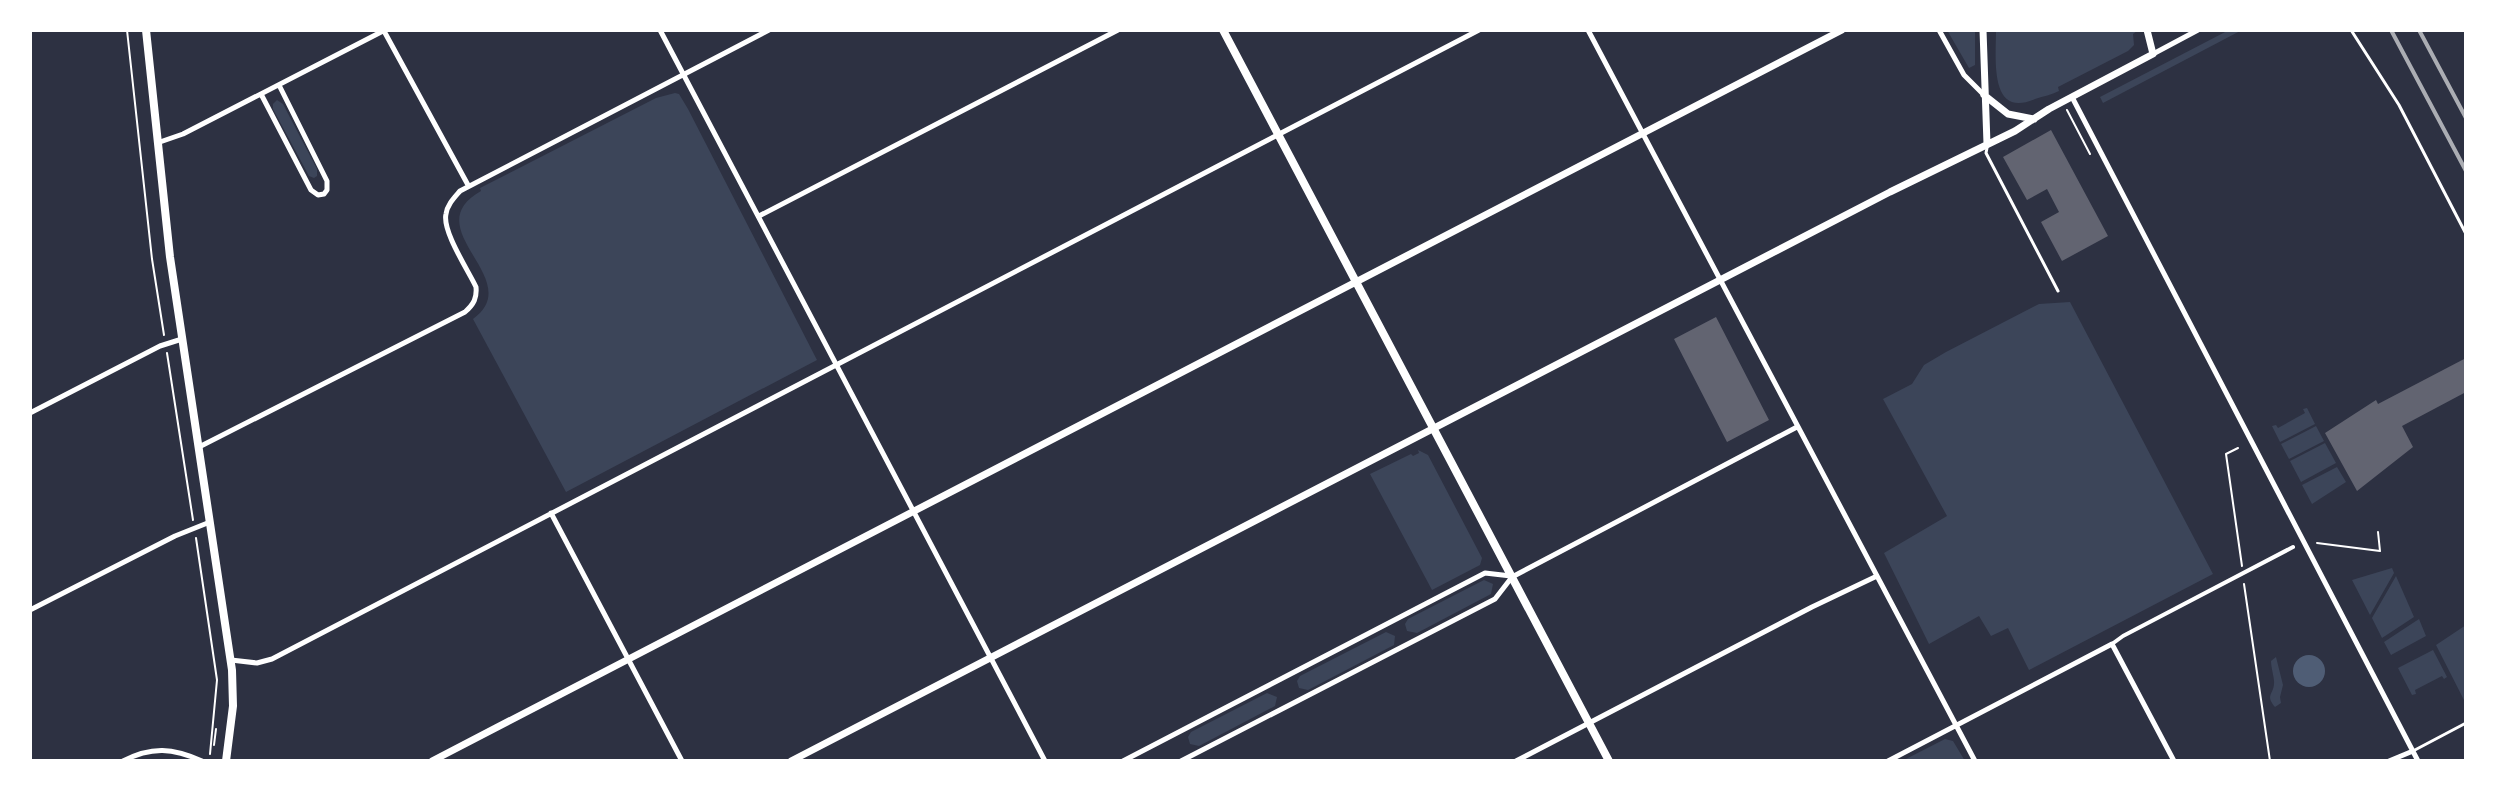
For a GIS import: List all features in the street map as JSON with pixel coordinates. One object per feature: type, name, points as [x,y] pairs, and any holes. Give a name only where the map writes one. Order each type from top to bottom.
[{"type":"main road","points":[[146,30],[156,143],[182,339],[231,660],[233,706],[226,761]]},
{"type":"main road","points":[[1223,30],[1609,761]]},
{"type":"street","points":[[156,143],[183,134],[385,30],[468,185]]},
{"type":"street","points":[[660,30],[1045,761]]},
{"type":"street","points":[[198,447],[471,307],[477,296],[476,287],[448,230],[445,217],[449,204],[468,185],[769,30]]},
{"type":"street","points":[[759,216],[1118,30]]},
{"type":"street","points":[[231,660],[267,661],[1479,30]]},
{"type":"street","points":[[1588,30],[1975,761]]},
{"type":"street","points":[[432,761],[1842,30]]},
{"type":"street","points":[[1939,30],[1964,75],[1984,95],[2008,114],[2034,119]]},
{"type":"street","points":[[1983,30],[1987,144]]},
{"type":"street","points":[[2147,30],[2153,54]]},
{"type":"street","points":[[791,761],[1719,280],[2007,136],[2072,97],[2198,30]]},
{"type":"street","points":[[261,94],[311,190],[318,195],[324,194],[327,181],[279,85]]},
{"type":"street","points":[[2072,97],[2418,761]]},
{"type":"street","points":[[30,413],[160,346],[182,339]]},
{"type":"street","points":[[1181,761],[1495,599],[1512,577],[1797,427]]},
{"type":"street","points":[[551,513],[682,761]]},
{"type":"street","points":[[30,610],[175,536],[210,522]]},
{"type":"street","points":[[1888,761],[2293,547]]},
{"type":"street","points":[[1123,761],[1485,573],[1512,577]]},
{"type":"street","points":[[1516,761],[1877,576]]},
{"type":"street","points":[[2112,644],[2174,761]]},
{"type":"street","points":[[123,761],[160,749],[202,761]]},
{"type":"street","points":[[2389,761],[2413,751]]},
{"type":"lane","points":[[2351,30],[2399,105],[2466,234]]},
{"type":"lane","points":[[1987,144],[1986,153],[2058,291]]},
{"type":"lane","points":[[2413,751],[2466,723]]},
{"type":"path","points":[[127,30],[162,323]]},
{"type":"path","points":[[168,363],[191,510]]},
{"type":"path","points":[[2238,448],[2226,454],[2270,761]]},
{"type":"path","points":[[2317,543],[2380,551],[2378,532]]},
{"type":"path","points":[[197,547],[217,680],[209,761]]},
{"type":"path","points":[[214,745],[216,729]]},
{"type":"shaded area","points":[[1947,30],[1975,30],[1975,65],[1969,68]]},
{"type":"shaded area","points":[[1996,30],[2137,31],[2133,34],[2134,45],[2128,51],[2058,87],[2059,91],[2020,103],[2010,101],[2002,94],[1998,83]]},
{"type":"shaded area","points":[[2229,30],[2242,30],[2103,103],[2100,97]]},
{"type":"shaded area","points":[[679,94],[688,109],[817,360],[566,492],[473,319],[486,304],[488,287],[459,221],[464,206],[481,191],[480,188],[656,98]]},
{"type":"shaded area","points":[[277,100],[283,104],[317,169],[314,178],[309,176],[273,109]]},
{"type":"shaded area","points":[[2070,302],[2213,574],[2029,670],[2008,628],[1991,636],[1979,616],[1929,644],[1884,553],[1947,516],[1883,399],[1912,384],[1924,365],[1946,352],[2039,304]]},
{"type":"shaded area","points":[[2307,408],[2315,424],[2280,442],[2272,426],[2278,428],[2305,413],[2303,409]]},
{"type":"shaded area","points":[[2316,426],[2324,441],[2289,459],[2281,444]]},
{"type":"shaded area","points":[[2325,443],[2336,463],[2301,482],[2290,461]]},
{"type":"shaded area","points":[[1418,450],[1428,455],[1482,558],[1480,565],[1432,590],[1370,474],[1419,453]]},
{"type":"shaded area","points":[[2337,467],[2346,482],[2312,504],[2302,485]]},
{"type":"shaded area","points":[[2392,568],[2394,573],[2370,615],[2352,580]]},
{"type":"shaded area","points":[[2396,576],[2414,617],[2382,638],[2372,618]]},
{"type":"shaded area","points":[[1484,580],[1493,584],[1491,594],[1417,633],[1407,631],[1405,624],[1408,619]]},
{"type":"shaded area","points":[[2419,619],[2426,636],[2391,655],[2384,642]]},
{"type":"shaded area","points":[[2466,625],[2466,704],[2436,645]]},
{"type":"shaded area","points":[[1386,632],[1395,636],[1394,645],[1308,690],[1299,688],[1297,681],[1300,676]]},
{"type":"shaded area","points":[[2433,650],[2447,677],[2444,679],[2442,676],[2415,690],[2416,694],[2412,695],[2398,668]]},
{"type":"shaded area","points":[[2309,655],[2320,660],[2325,671],[2320,682],[2309,687],[2298,682],[2293,671],[2298,660]]},
{"type":"shaded area","points":[[2276,657],[2283,685],[2281,703],[2275,707],[2270,696],[2274,681],[2271,661]]},
{"type":"shaded area","points":[[1267,693],[1277,697],[1275,706],[1199,746],[1190,744],[1188,737],[1191,732]]},
{"type":"shaded area","points":[[1945,739],[1953,741],[1965,761],[1902,761]]},
{"type":"building","points":[[2051,130],[2108,236],[2062,261],[2041,222],[2059,212],[2047,189],[2027,200],[2003,157]]},
{"type":"building","points":[[1716,317],[1769,420],[1727,442],[1674,339]]},
{"type":"building","points":[[2466,358],[2466,392],[2402,426],[2413,447],[2357,491],[2325,433],[2376,400],[2378,404]]},
{"type":"railway","points":[[2391,30],[2466,171]]},
{"type":"railway","points":[[2419,30],[2466,118]]}]
